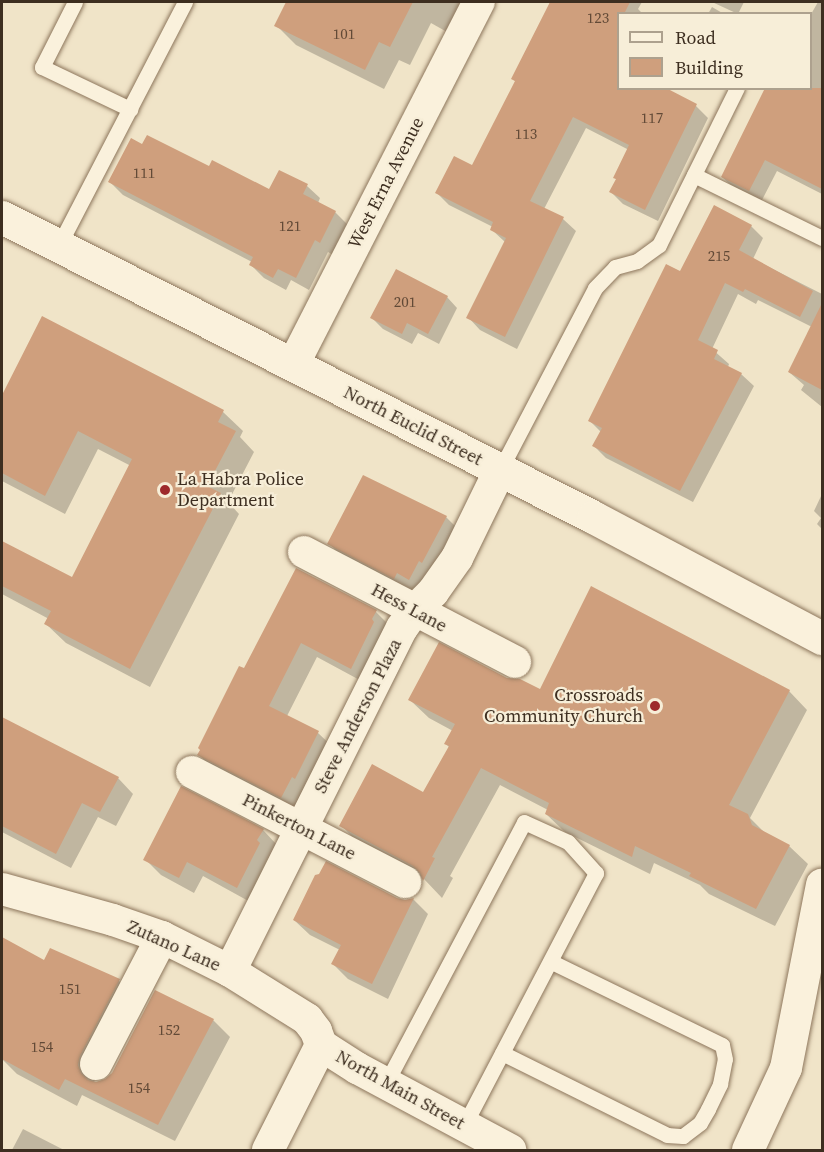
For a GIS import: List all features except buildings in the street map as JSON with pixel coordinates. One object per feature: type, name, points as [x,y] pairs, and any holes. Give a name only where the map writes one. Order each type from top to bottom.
[{"type":"street","name":"West Erna Avenue","points":[[293,365],[479,2]]},
{"type":"street","name":"North Euclid Street","points":[[2,218],[500,470],[822,638]]},
{"type":"street","name":"Steve Anderson Plaza","points":[[230,971],[402,628],[414,611],[433,592],[457,558],[500,470]]},
{"type":"street","name":"Hess Lane","points":[[304,552],[515,662]]},
{"type":"street","name":"Pinkerton Lane","points":[[192,772],[405,882]]},
{"type":"street","points":[[748,1150],[786,1068],[822,885]]},
{"type":"street","name":"Zutano Lane","points":[[2,889],[113,920],[162,937],[230,971],[307,1019],[316,1030],[321,1045]]},
{"type":"street","points":[[96,1064],[162,937]]},
{"type":"street","points":[[268,1150],[321,1045]]},
{"type":"street","name":"North Main Street","points":[[321,1045],[502,1148]]},
{"type":"lane","points":[[75,2],[42,67],[130,109]]},
{"type":"lane","points":[[59,245],[185,2]]},
{"type":"lane","points":[[500,470],[595,288],[615,267],[637,261],[658,246],[736,90]]},
{"type":"lane","points":[[694,175],[822,238]]},
{"type":"lane","points":[[386,1083],[524,822],[568,842],[596,873],[464,1125]]},
{"type":"lane","points":[[502,1053],[667,1134],[683,1136],[700,1123],[708,1109],[720,1084],[726,1059],[722,1045],[550,961]]},
{"type":"place","name":"La Habra Police Department","points":[[165,490]]},
{"type":"place","name":"Crossroads Community Church","points":[[655,706]]}]
